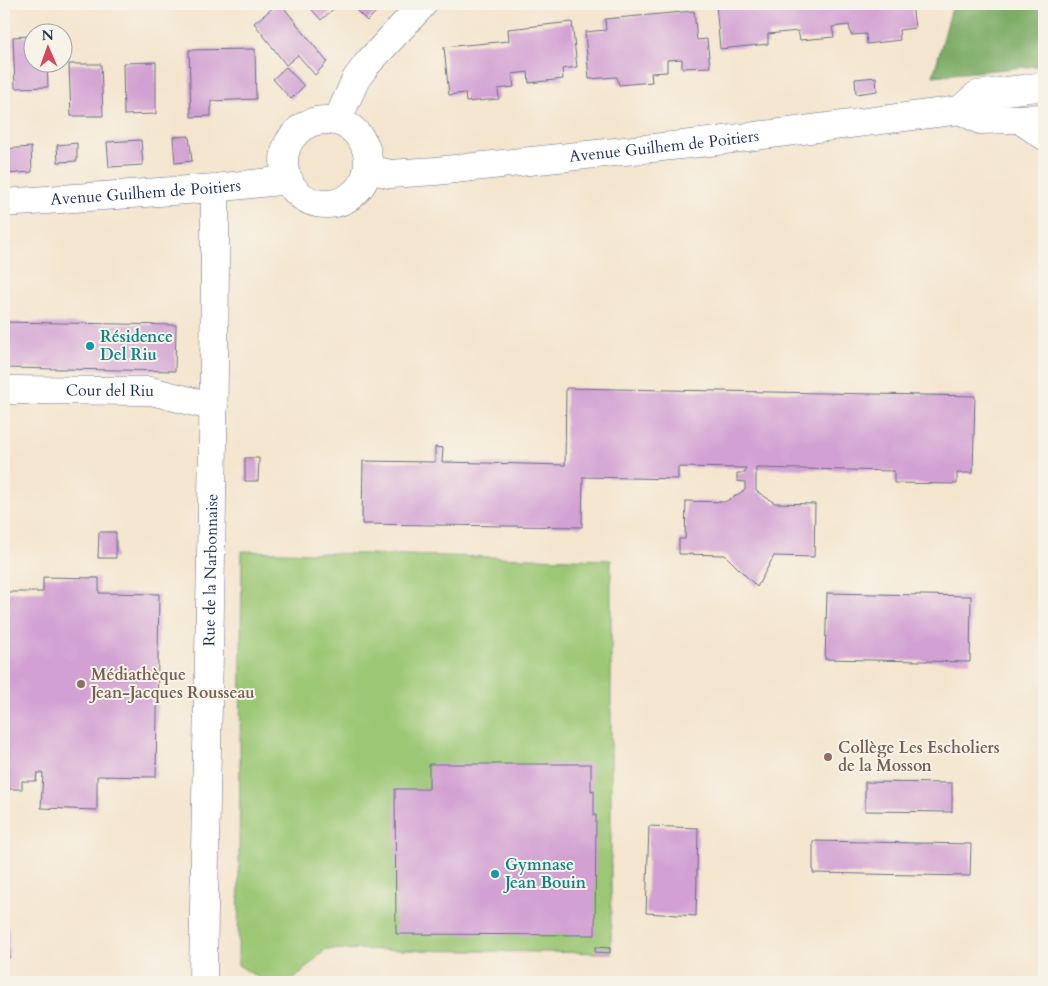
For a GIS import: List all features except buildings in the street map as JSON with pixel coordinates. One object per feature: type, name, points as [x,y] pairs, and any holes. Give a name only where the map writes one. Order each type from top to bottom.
[{"type":"street","points":[[337,121],[352,87],[367,64],[423,4]]},
{"type":"street","points":[[1044,86],[977,95],[960,110],[980,120],[1032,118],[1044,136]]},
{"type":"street","name":"Avenue Guilhem de Poitiers","points":[[368,169],[390,174],[436,170],[709,142],[960,110]]},
{"type":"street","points":[[324,120],[337,121],[349,126],[362,140],[368,157],[368,169],[356,192],[345,199],[332,203],[319,203],[307,199],[296,191],[289,180],[285,167],[285,154],[290,141],[299,130],[311,123],[324,120]]},
{"type":"street","name":"Avenue Guilhem de Poitiers","points":[[4,203],[216,188],[289,180]]},
{"type":"street","name":"Rue de la Narbonnaise","points":[[203,982],[205,792],[214,407],[216,188]]},
{"type":"street","name":"Cour del Riu","points":[[4,390],[150,390],[214,407]]},
{"type":"green space","points":[[953,4],[1044,4],[1044,61],[1036,66],[933,76]]},
{"type":"green space","points":[[242,551],[611,560],[611,953],[326,949],[291,982],[265,982],[238,965]]},
{"type":"place","name":"Résidence Del Riu","points":[[90,346]]},
{"type":"place","name":"Médiathèque Jean-Jacques Rousseau","points":[[81,684]]},
{"type":"place","name":"Collège Les Escholiers de la Mosson","points":[[828,757]]},
{"type":"place","name":"Gymnase Jean Bouin","points":[[495,874]]}]
